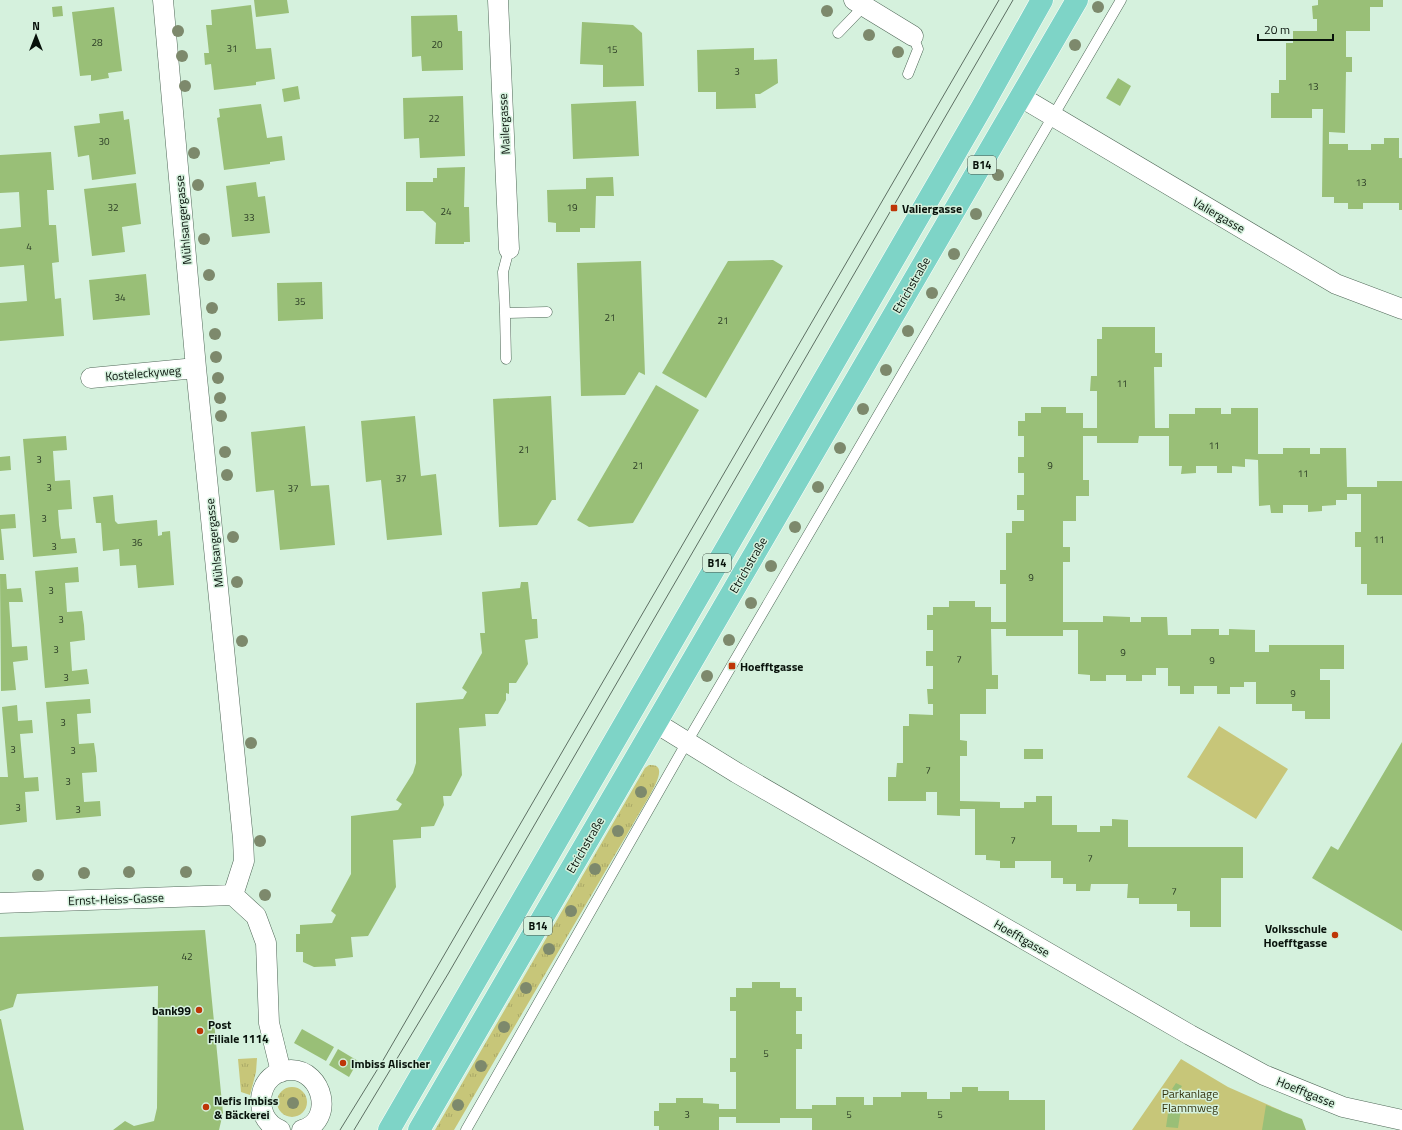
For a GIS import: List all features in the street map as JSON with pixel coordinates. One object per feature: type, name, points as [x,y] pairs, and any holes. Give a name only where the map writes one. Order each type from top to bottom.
[{"type":"main road","name":"B14","points":[[389,1130],[1042,0]]},
{"type":"main road","name":"Etrichstraße","points":[[420,1130],[1077,0]]},
{"type":"street","name":"Mühlsangergasse","points":[[162,0],[196,368],[243,839],[244,861],[233,895]]},
{"type":"street","name":"Mailergasse","points":[[498,0],[509,249]]},
{"type":"street","points":[[859,3],[913,36]]},
{"type":"street","name":"Valiergasse","points":[[1021,97],[1336,284],[1402,309]]},
{"type":"street","name":"Kosteleckyweg","points":[[91,378],[196,368]]},
{"type":"street","name":"Hoefftgasse","points":[[656,723],[744,776],[1169,1023],[1257,1072],[1343,1107],[1402,1120]]},
{"type":"street","points":[[233,895],[256,916],[266,943],[269,1023],[280,1072]]},
{"type":"street","name":"Ernst-Heiss-Gasse","points":[[0,903],[233,895]]},
{"type":"street","points":[[280,1130],[268,1122],[262,1113],[260,1103],[261,1093],[265,1084],[272,1077],[280,1072],[296,1071],[310,1077],[318,1084],[322,1094],[322,1105],[319,1115],[313,1123],[302,1130]]},
{"type":"lane","points":[[466,1130],[687,742],[1121,0]]},
{"type":"lane","points":[[838,33],[859,3]]},
{"type":"lane","points":[[908,74],[918,49],[913,36]]},
{"type":"lane","points":[[506,359],[503,272],[509,249]]},
{"type":"lane","points":[[505,314],[547,312]]},
{"type":"green space","points":[[1219,726],[1288,769],[1256,819],[1187,777]]},
{"type":"green space","points":[[649,765],[655,765],[659,772],[657,781],[650,795],[454,1130],[435,1130],[645,768]]},
{"type":"green space","points":[[257,1058],[256,1072],[250,1095],[241,1092],[238,1059]]},
{"type":"green space","name":"Parkanlage Flammweg","points":[[1181,1059],[1228,1087],[1282,1111],[1284,1130],[1132,1130]]},
{"type":"green space","points":[[292,1087],[303,1091],[307,1102],[303,1113],[292,1117],[281,1113],[277,1102],[281,1091]]},
{"type":"building","points":[[254,0],[287,0],[289,13],[256,17]]},
{"type":"building","points":[[1318,0],[1383,0],[1383,7],[1370,7],[1370,31],[1346,31],[1346,57],[1352,57],[1352,72],[1346,72],[1345,133],[1329,132],[1329,144],[1348,144],[1348,150],[1371,150],[1371,144],[1384,144],[1384,138],[1399,138],[1399,158],[1402,158],[1402,210],[1399,210],[1399,203],[1363,203],[1363,209],[1348,209],[1348,203],[1334,203],[1334,197],[1322,197],[1323,109],[1312,109],[1312,118],[1271,118],[1271,93],[1279,93],[1279,80],[1286,80],[1286,43],[1293,43],[1293,31],[1317,31],[1317,19],[1313,19],[1312,6],[1318,5]]},
{"type":"building","points":[[251,5],[256,49],[271,48],[275,79],[256,82],[256,85],[214,90],[211,64],[205,65],[204,53],[209,53],[206,25],[212,25],[211,10]]},
{"type":"building","points":[[62,6],[63,16],[53,17],[52,7]]},
{"type":"building","points":[[114,7],[122,71],[108,73],[109,78],[91,81],[91,75],[80,76],[72,12]]},
{"type":"building","points":[[457,15],[458,31],[462,31],[463,70],[422,71],[421,56],[412,57],[411,16]]},
{"type":"building","points":[[582,22],[633,25],[642,33],[644,86],[603,87],[603,65],[580,64]]},
{"type":"building","points":[[754,48],[754,60],[777,59],[778,83],[760,94],[755,94],[756,108],[716,109],[716,92],[698,92],[697,50]]},
{"type":"building","points":[[1118,78],[1131,86],[1120,106],[1106,98]]},
{"type":"building","points":[[298,86],[300,99],[284,102],[282,89]]},
{"type":"building","points":[[463,96],[465,156],[420,158],[419,138],[404,139],[403,98]]},
{"type":"building","points":[[636,101],[639,156],[573,159],[571,104]]},
{"type":"building","points":[[261,104],[267,138],[282,136],[285,160],[270,162],[270,164],[224,170],[217,118],[220,117],[219,109]]},
{"type":"building","points":[[123,111],[124,120],[129,119],[136,174],[92,180],[89,155],[78,157],[74,126],[100,123],[99,114]]},
{"type":"building","points":[[51,152],[54,190],[47,190],[49,225],[56,225],[59,262],[52,263],[55,299],[61,298],[64,336],[0,341],[0,303],[27,301],[24,265],[0,267],[0,229],[21,227],[19,192],[0,193],[0,155]]},
{"type":"building","points":[[465,167],[464,207],[469,207],[470,242],[464,242],[464,244],[435,244],[436,223],[423,211],[406,211],[406,182],[433,182],[433,178],[437,178],[437,168]]},
{"type":"building","points":[[613,177],[614,196],[596,196],[595,228],[580,228],[580,232],[556,232],[556,223],[548,222],[547,190],[586,189],[586,178]]},
{"type":"building","points":[[256,182],[258,197],[265,196],[270,233],[232,237],[226,186]]},
{"type":"building","points":[[136,183],[141,224],[122,227],[125,252],[92,256],[84,189]]},
{"type":"building","points":[[773,260],[783,266],[706,398],[662,373],[728,261]]},
{"type":"building","points":[[641,261],[645,375],[639,372],[625,395],[581,396],[577,263]]},
{"type":"building","points":[[146,274],[150,315],[93,320],[89,280]]},
{"type":"building","points":[[322,282],[323,319],[278,321],[277,283]]},
{"type":"building","points":[[1102,327],[1155,327],[1155,353],[1162,353],[1162,367],[1154,367],[1155,428],[1169,428],[1169,414],[1195,414],[1195,408],[1221,408],[1221,414],[1231,414],[1231,408],[1258,408],[1258,454],[1283,454],[1283,448],[1310,448],[1310,454],[1320,454],[1320,448],[1346,448],[1347,487],[1377,487],[1377,481],[1402,481],[1402,595],[1367,595],[1367,584],[1361,584],[1361,547],[1355,547],[1355,532],[1361,532],[1361,494],[1347,494],[1347,500],[1336,500],[1336,505],[1322,506],[1322,511],[1308,512],[1308,505],[1283,505],[1283,513],[1271,513],[1270,505],[1259,506],[1258,460],[1245,459],[1245,467],[1232,466],[1232,473],[1217,473],[1217,466],[1196,466],[1196,473],[1181,474],[1182,466],[1169,466],[1169,436],[1139,436],[1138,443],[1097,443],[1097,436],[1083,436],[1083,480],[1089,480],[1089,496],[1076,496],[1076,521],[1063,521],[1063,547],[1070,547],[1070,562],[1063,562],[1063,622],[1103,622],[1103,616],[1130,617],[1130,622],[1141,622],[1141,617],[1167,617],[1168,635],[1191,635],[1191,629],[1219,629],[1219,635],[1229,635],[1229,629],[1255,630],[1255,652],[1269,652],[1269,645],[1344,645],[1344,669],[1320,669],[1320,680],[1330,680],[1330,719],[1305,719],[1305,711],[1292,711],[1292,704],[1256,704],[1256,682],[1244,682],[1244,687],[1230,687],[1230,694],[1217,694],[1217,686],[1194,686],[1194,694],[1180,694],[1180,686],[1168,686],[1168,668],[1156,668],[1156,675],[1142,675],[1142,681],[1126,681],[1126,675],[1106,675],[1106,681],[1090,681],[1090,675],[1078,674],[1078,630],[1063,630],[1063,636],[1006,636],[1006,629],[991,629],[992,675],[998,675],[998,689],[986,689],[986,714],[960,714],[960,740],[967,741],[967,756],[960,756],[960,801],[1000,802],[1000,808],[1024,808],[1024,802],[1036,802],[1036,796],[1052,796],[1052,825],[1077,825],[1077,832],[1100,832],[1100,826],[1112,826],[1112,819],[1128,820],[1128,847],[1243,847],[1243,878],[1221,878],[1221,927],[1190,927],[1190,911],[1177,911],[1177,904],[1139,904],[1139,898],[1127,898],[1128,884],[1091,884],[1090,891],[1076,891],[1076,884],[1063,884],[1063,878],[1051,878],[1051,861],[1015,861],[1015,868],[1000,868],[1000,861],[986,860],[986,855],[975,855],[975,809],[960,809],[960,816],[937,815],[937,792],[926,792],[926,801],[888,801],[888,777],[896,777],[897,763],[903,763],[903,726],[909,726],[909,714],[933,715],[933,704],[928,704],[927,689],[933,689],[933,666],[926,666],[926,651],[933,651],[933,630],[927,630],[927,615],[933,615],[933,607],[949,607],[949,601],[975,601],[975,607],[991,607],[991,622],[1006,622],[1006,584],[1000,584],[1000,570],[1006,570],[1006,533],[1012,533],[1012,521],[1024,521],[1024,510],[1017,510],[1017,495],[1024,495],[1024,473],[1018,473],[1018,457],[1024,457],[1024,436],[1018,436],[1018,421],[1025,421],[1025,413],[1041,413],[1041,407],[1066,407],[1066,413],[1083,413],[1083,428],[1097,428],[1097,391],[1090,391],[1091,376],[1097,376],[1097,339],[1102,339]]},
{"type":"building","points":[[656,385],[699,410],[633,523],[589,527],[577,520]]},
{"type":"building","points":[[551,396],[556,500],[552,500],[537,525],[499,527],[493,399]]},
{"type":"building","points":[[415,416],[421,476],[436,474],[442,535],[387,540],[381,480],[366,482],[361,421]]},
{"type":"building","points":[[305,426],[311,486],[329,485],[335,545],[280,550],[274,490],[256,492],[251,432]]},
{"type":"building","points":[[66,436],[67,450],[53,451],[55,481],[70,480],[72,509],[58,510],[59,525],[61,539],[75,538],[77,553],[33,557],[23,439]]},
{"type":"building","points":[[10,456],[11,470],[0,471],[0,457]]},
{"type":"building","points":[[113,495],[115,521],[118,524],[157,520],[158,536],[162,535],[162,532],[170,531],[174,585],[138,588],[136,565],[120,566],[119,549],[103,551],[101,523],[96,523],[93,497]]},
{"type":"building","points":[[15,514],[16,528],[1,529],[4,560],[0,560],[0,515]]},
{"type":"building","points":[[78,567],[79,582],[65,583],[67,612],[82,611],[84,625],[85,640],[70,642],[72,671],[87,669],[89,684],[45,688],[35,571]]},
{"type":"building","points":[[0,574],[6,574],[7,589],[21,588],[23,602],[9,602],[12,647],[27,646],[28,660],[13,662],[16,690],[1,691]]},
{"type":"building","points":[[521,582],[528,582],[532,619],[537,619],[538,638],[525,640],[528,664],[516,683],[509,683],[509,694],[506,693],[506,700],[498,714],[485,714],[486,726],[459,728],[462,775],[451,796],[443,796],[444,805],[434,826],[421,827],[421,838],[393,840],[396,887],[368,936],[351,937],[353,957],[335,959],[336,966],[314,967],[303,962],[303,952],[296,952],[296,934],[300,934],[300,925],[332,923],[336,915],[331,911],[351,874],[351,816],[398,810],[402,804],[396,800],[413,773],[416,763],[416,703],[463,699],[467,692],[462,688],[482,653],[480,633],[485,633],[482,592],[520,588]]},
{"type":"building","points":[[90,699],[91,713],[77,714],[79,744],[94,743],[96,757],[97,772],[82,773],[84,802],[100,801],[101,816],[56,820],[46,702]]},
{"type":"building","points":[[17,705],[18,721],[32,720],[33,733],[20,734],[24,778],[38,777],[39,791],[25,792],[27,822],[0,825],[0,777],[8,777],[2,707]]},
{"type":"building","points":[[1402,742],[1402,931],[1312,878],[1331,846],[1338,850]]},
{"type":"building","points":[[1024,749],[1043,749],[1043,759],[1024,759]]},
{"type":"building","points":[[205,930],[223,1113],[219,1130],[113,1130],[125,1121],[134,1126],[154,1121],[157,1108],[158,986],[17,994],[13,1007],[0,1011],[0,937]]},
{"type":"building","points":[[752,982],[780,982],[780,988],[796,988],[796,997],[802,997],[802,1011],[796,1011],[796,1034],[802,1034],[802,1049],[796,1049],[796,1109],[812,1109],[812,1105],[836,1105],[836,1097],[864,1097],[864,1105],[873,1105],[873,1097],[901,1097],[901,1092],[927,1092],[927,1099],[950,1099],[950,1092],[962,1092],[962,1087],[978,1087],[978,1091],[1009,1091],[1009,1100],[1045,1100],[1045,1130],[812,1130],[812,1118],[780,1118],[780,1123],[736,1123],[736,1117],[719,1117],[719,1130],[659,1130],[659,1126],[654,1126],[654,1111],[659,1111],[659,1103],[676,1103],[676,1098],[703,1098],[703,1103],[719,1104],[719,1109],[736,1109],[736,1072],[730,1072],[730,1058],[736,1058],[736,1011],[730,1011],[730,997],[736,997],[736,988],[752,988]]},
{"type":"building","points":[[1,1019],[24,1130],[0,1130]]},
{"type":"building","points":[[302,1029],[334,1047],[326,1061],[294,1043]]},
{"type":"building","name":"Imbiss Alischer","points":[[338,1049],[358,1061],[349,1077],[329,1065]]},
{"type":"building","points":[[1176,1083],[1182,1086],[1178,1092],[1172,1089]]},
{"type":"building","points":[[1266,1105],[1302,1119],[1306,1130],[1262,1130]]},
{"type":"building","points":[[1169,1107],[1181,1109],[1178,1128],[1166,1127]]},
{"type":"tram line","points":[[340,1130],[382,1062],[999,0]]},
{"type":"tram line","points":[[354,1130],[448,974],[1013,0]]},
{"type":"place","name":"Valiergasse","points":[[894,208]]},
{"type":"place","name":"Hoefftgasse","points":[[732,666]]},
{"type":"place","name":"Volksschule Hoefftgasse","points":[[1335,935]]},
{"type":"place","name":"bank99","points":[[199,1010]]},
{"type":"place","name":"Post Filiale 1114","points":[[200,1031]]},
{"type":"place","name":"Imbiss Alischer","points":[[343,1063]]},
{"type":"place","name":"Nefis Imbiss & Bäckerei","points":[[206,1107]]}]
